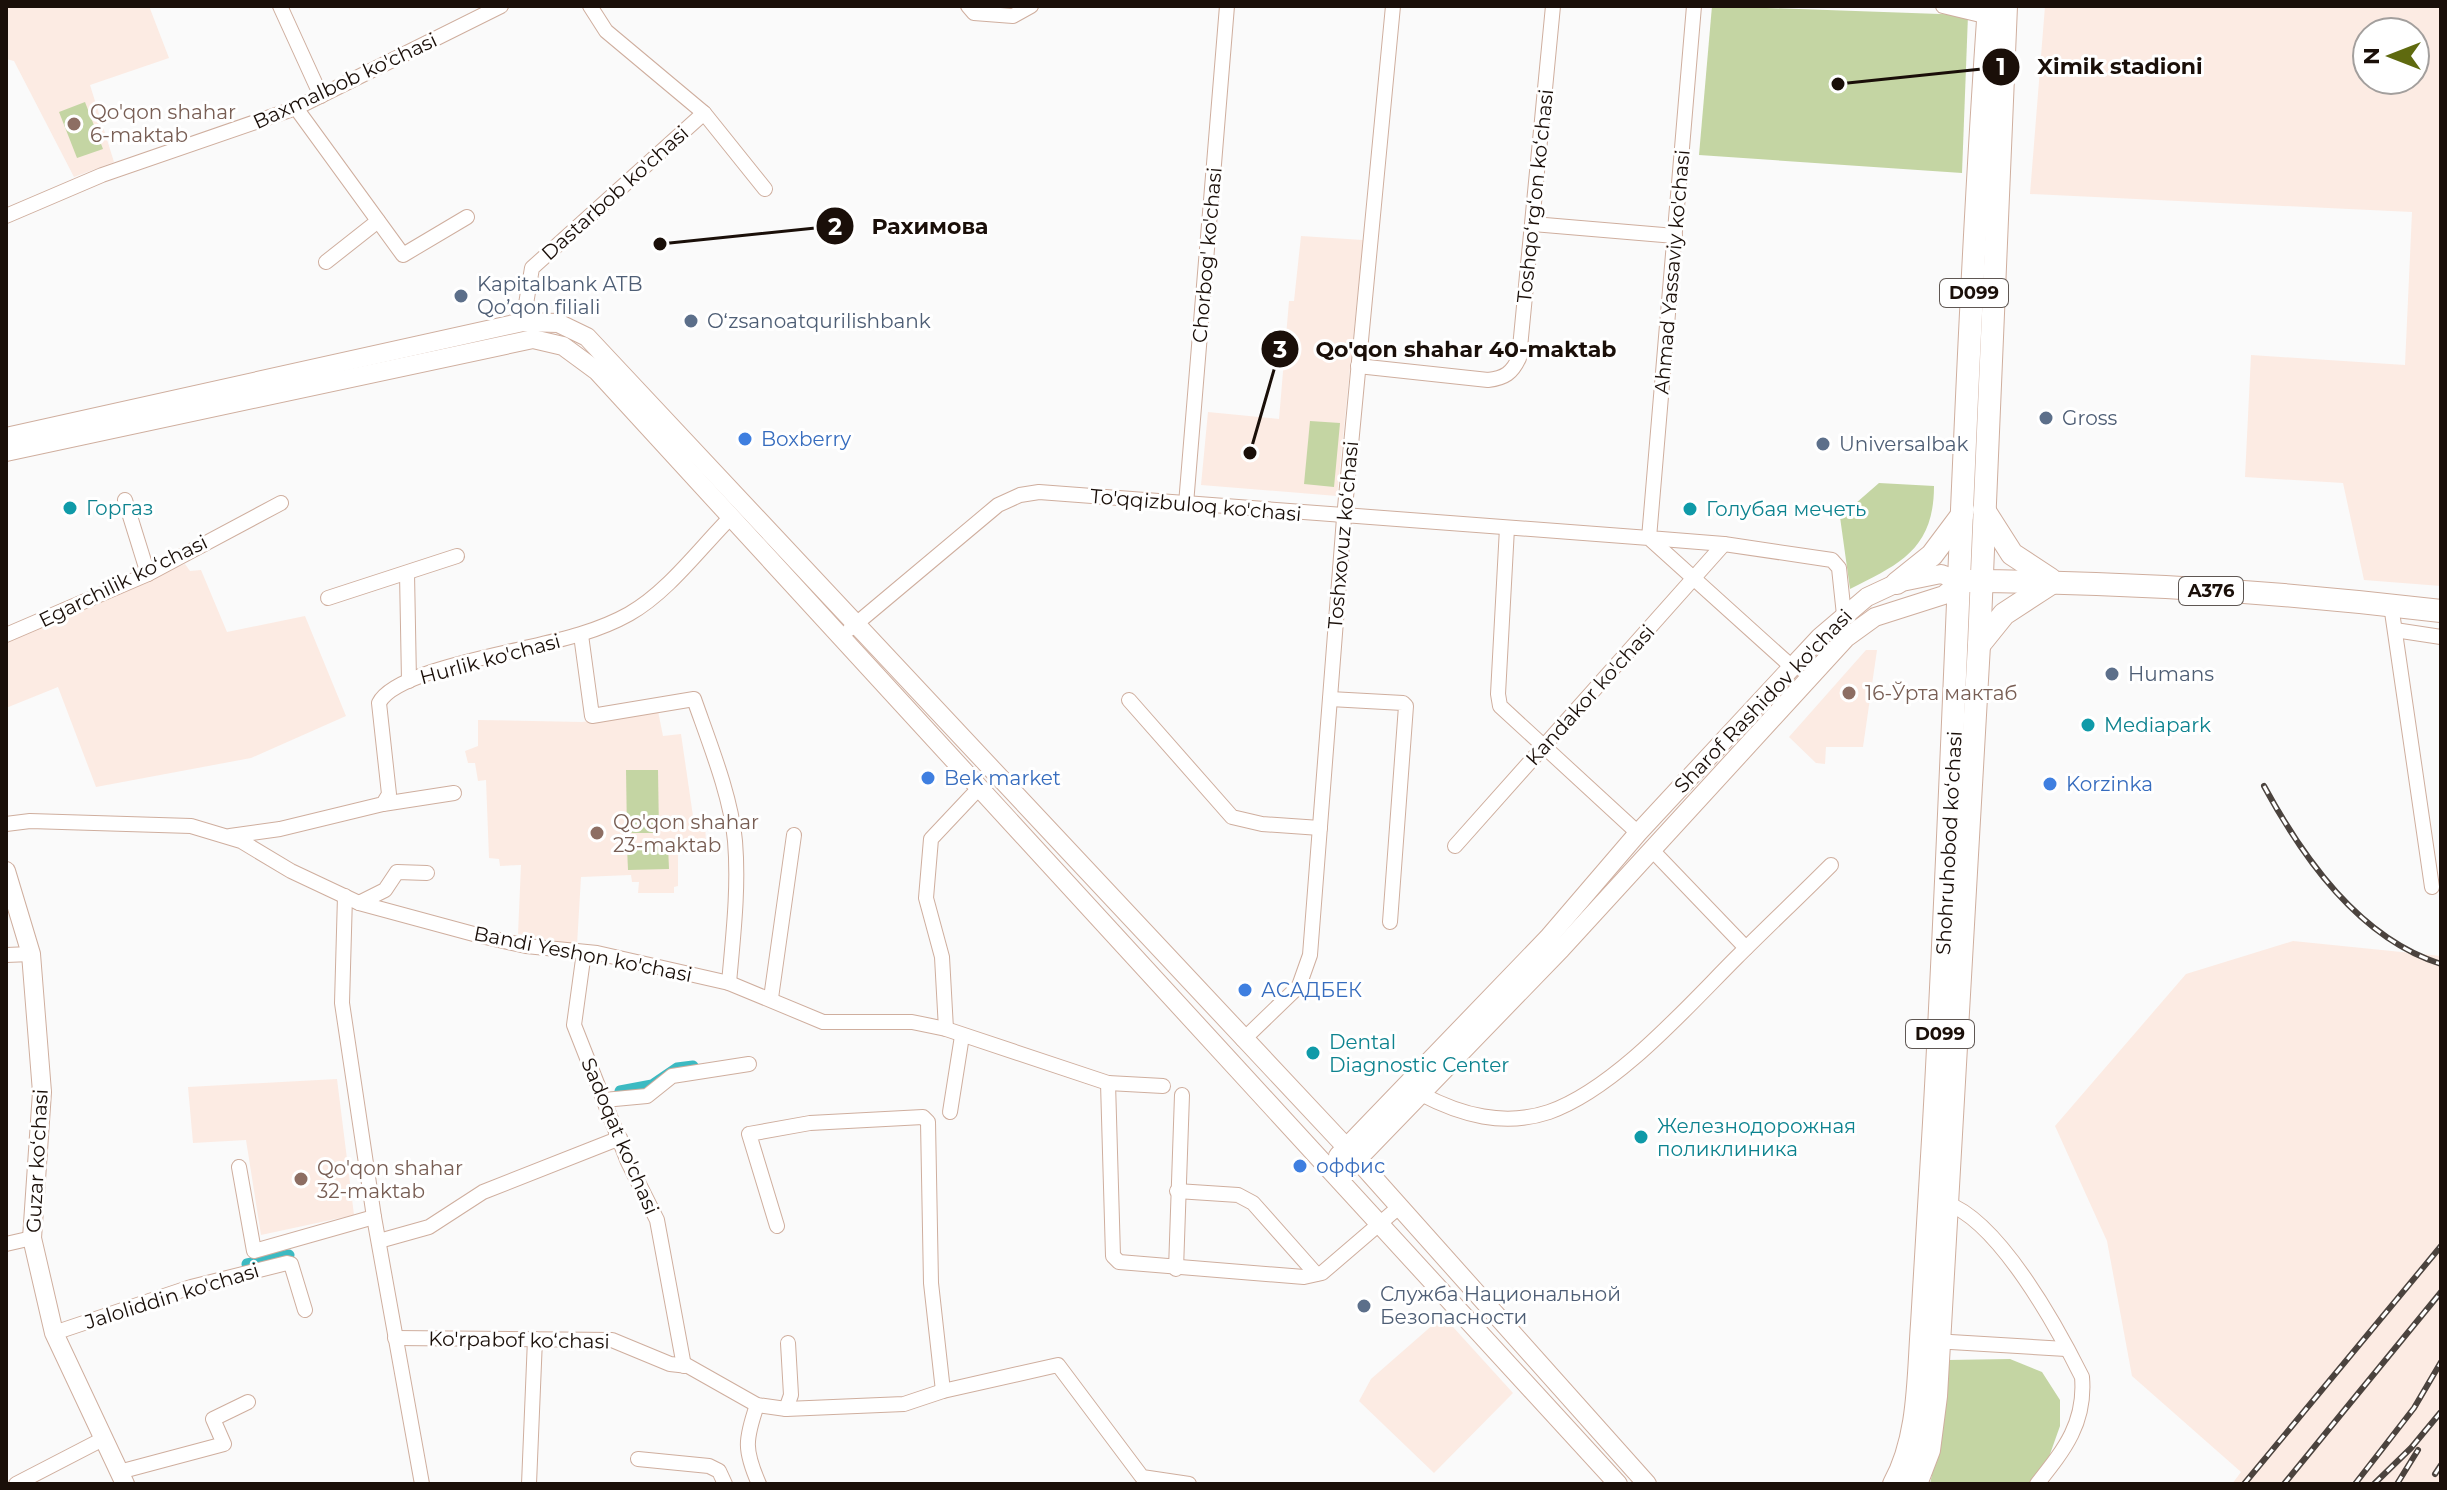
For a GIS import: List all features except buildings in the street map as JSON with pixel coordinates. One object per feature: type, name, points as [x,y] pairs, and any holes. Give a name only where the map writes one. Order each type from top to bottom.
[{"type":"highway","name":"Shohruhobod koʻchasi","points":[[1916,1484],[1929,1450],[1929,1341],[1943,987],[1971,581],[1997,12]]},
{"type":"highway","points":[[1897,583],[1932,555],[1972,510],[2012,554],[2054,582],[2013,606],[1979,645]]},
{"type":"highway","name":"Shohruhobod koʻchasi","points":[[1894,1484],[1909,1449],[1929,1341],[1946,1203],[1979,645],[1971,581]]},
{"type":"highway","name":"A376","points":[[1971,581],[2054,582],[2435,608]]},
{"type":"main road","points":[[6,437],[523,322],[558,323],[587,337],[848,631],[980,787],[1618,1484]]},
{"type":"main road","points":[[6,452],[533,339],[563,346],[597,371],[731,517],[848,631],[1353,1154],[1647,1484]]},
{"type":"main road","name":"Sharof Rashidov ko'chasi","points":[[1353,1154],[1548,938],[1638,833],[1844,615],[1867,597],[1897,583],[1941,574],[1971,581]]},
{"type":"main road","name":"Sharof Rashidov ko'chasi","points":[[1332,1171],[1421,1094],[1846,638],[1875,617],[1944,595],[1971,581]]},
{"type":"main road","points":[[1703,762],[1719,776]]},
{"type":"main road","name":"Guzar koʻchasi","points":[[6,871],[31,954],[42,1092],[32,1238],[54,1333],[122,1478]]},
{"type":"street","points":[[280,6],[321,96]]},
{"type":"street","name":"Baxmalbob ko'chasi","points":[[6,216],[102,175],[296,108],[501,6]]},
{"type":"street","points":[[590,6],[606,31],[704,113],[765,189]]},
{"type":"street","points":[[971,10],[1013,16],[1031,6]]},
{"type":"street","name":"Chorbog' ko'chasi","points":[[1186,504],[1227,6]]},
{"type":"street","name":"Toshxovuz koʻchasi","points":[[1243,1040],[1299,986],[1310,955],[1344,518],[1393,6]]},
{"type":"street","name":"Toshqoʻrgʻon koʻchasi","points":[[1358,366],[1488,380],[1501,378],[1513,370],[1519,358],[1553,6]]},
{"type":"street","name":"Ahmad Yassaviy ko'chasi","points":[[1649,538],[1694,6]]},
{"type":"street","points":[[1943,6],[1997,12]]},
{"type":"street","points":[[296,108],[403,255],[467,217]]},
{"type":"street","name":"Dastarbob ko'chasi","points":[[523,322],[532,268],[704,113]]},
{"type":"street","points":[[326,262],[378,221]]},
{"type":"street","points":[[1533,224],[1675,236]]},
{"type":"street","name":"To'qqizbuloq ko'chasi","points":[[848,631],[998,505],[1020,495],[1039,492],[1344,518],[1724,544],[1832,560],[1839,568],[1844,615]]},
{"type":"street","points":[[125,500],[148,574]]},
{"type":"street","name":"Egarchilik koʻchasi","points":[[6,635],[148,574],[281,503]]},
{"type":"street","name":"Hurlik ko'chasi","points":[[383,804],[389,794],[380,699],[409,681],[461,664],[581,635],[629,614],[647,602],[731,517]]},
{"type":"street","points":[[1507,528],[1498,700],[1638,833]]},
{"type":"street","points":[[1649,538],[1792,667]]},
{"type":"street","name":"Kandakor ko'chasi","points":[[1455,846],[1724,544]]},
{"type":"street","points":[[328,598],[457,556]]},
{"type":"street","points":[[407,573],[409,681]]},
{"type":"street","points":[[2391,605],[2432,887]]},
{"type":"street","points":[[2395,630],[2441,637]]},
{"type":"street","points":[[581,635],[592,716],[694,699],[735,839],[735,917],[729,983]]},
{"type":"street","points":[[1330,699],[1405,704],[1390,922]]},
{"type":"street","points":[[1129,700],[1232,817],[1262,824],[1320,828]]},
{"type":"street","points":[[946,1029],[942,957],[926,898],[931,839],[980,787]]},
{"type":"street","points":[[230,836],[280,829],[383,804],[454,793]]},
{"type":"street","name":"Bandi Yeshon ko'chasi","points":[[6,824],[30,821],[191,826],[230,836],[352,900],[481,936],[584,952],[729,983],[823,1022],[912,1022],[946,1029],[1108,1083],[1163,1086]]},
{"type":"street","points":[[771,998],[794,835]]},
{"type":"street","points":[[1651,849],[1746,948]]},
{"type":"street","points":[[1421,1094],[1454,1112],[1496,1120],[1549,1112],[1597,1085],[1673,1022],[1831,865]]},
{"type":"street","points":[[422,1484],[374,1217],[342,1003],[352,900],[385,890],[397,872],[427,873]]},
{"type":"street","name":"Sadoqat ko'chasi","points":[[584,952],[574,1025],[657,1220],[684,1366]]},
{"type":"street","points":[[6,955],[31,954]]},
{"type":"street","points":[[950,1112],[962,1036]]},
{"type":"street","points":[[604,1100],[647,1096],[672,1076],[749,1064]]},
{"type":"street","points":[[1108,1083],[1113,1256],[1119,1262],[1304,1277],[1316,1274],[1381,1225],[1399,1207]]},
{"type":"street","points":[[1176,1269],[1182,1095]]},
{"type":"street","points":[[777,1226],[749,1134],[810,1123],[923,1117],[928,1122],[931,1283],[943,1391]]},
{"type":"street","points":[[379,1241],[429,1227],[483,1192],[620,1138]]},
{"type":"street","name":"Jaloliddin ko'chasi","points":[[239,1167],[254,1251],[374,1217]]},
{"type":"street","points":[[1177,1191],[1238,1195],[1253,1203],[1316,1274]]},
{"type":"street","points":[[1946,1203],[1963,1209],[2013,1260],[2082,1377],[2081,1416],[2074,1434],[2037,1484]]},
{"type":"street","points":[[6,1244],[32,1238]]},
{"type":"street","name":"Jaloliddin ko'chasi","points":[[54,1333],[191,1287],[287,1263],[291,1264],[305,1310]]},
{"type":"street","name":"Ko'rpabof koʻchasi","points":[[395,1338],[612,1340],[661,1361],[684,1366],[757,1405],[786,1409],[904,1404],[943,1391],[1058,1365],[1142,1477],[1189,1484]]},
{"type":"street","points":[[529,1484],[535,1339]]},
{"type":"street","points":[[1929,1341],[2066,1349]]},
{"type":"street","points":[[786,1409],[791,1395],[788,1343]]},
{"type":"street","points":[[122,1478],[224,1444],[213,1419],[248,1402]]},
{"type":"street","points":[[757,1405],[747,1447],[759,1484]]},
{"type":"street","points":[[16,1484],[103,1439]]},
{"type":"street","points":[[638,1459],[709,1466],[719,1471],[725,1484]]},
{"type":"shaded area","name":"Qo'qon shahar 6-maktab","points":[[6,6],[149,6],[169,58],[90,85],[114,162],[74,177],[14,61],[6,59]]},
{"type":"shaded area","points":[[2045,6],[2441,6],[2441,586],[2364,580],[2343,483],[2245,477],[2251,355],[2405,365],[2412,212],[2030,194]]},
{"type":"shaded area","points":[[1301,236],[1363,240],[1337,496],[1201,485],[1208,412],[1279,419],[1289,301],[1294,301]]},
{"type":"shaded area","points":[[185,564],[190,571],[201,570],[227,632],[305,616],[346,716],[251,758],[96,787],[58,687],[6,708],[6,638]]},
{"type":"shaded area","name":"16-Ўрта мактаб","points":[[1866,650],[1877,650],[1863,747],[1826,747],[1825,764],[1816,763],[1789,737]]},
{"type":"shaded area","name":"Qo'qon shahar 23-maktab","points":[[658,711],[663,736],[681,734],[694,823],[705,822],[706,843],[678,844],[678,886],[674,887],[674,893],[638,893],[639,882],[632,882],[631,875],[581,877],[577,945],[518,934],[521,865],[500,866],[499,859],[489,858],[486,780],[478,781],[475,763],[468,763],[465,751],[478,746],[478,720],[582,722]]},
{"type":"shaded area","points":[[2293,941],[2441,956],[2441,1484],[2232,1484],[2241,1472],[2132,1376],[2107,1241],[2055,1126],[2186,974]]},
{"type":"shaded area","name":"Qo'qon shahar 32-maktab","points":[[337,1079],[354,1215],[261,1235],[246,1140],[193,1143],[188,1087]]},
{"type":"shaded area","points":[[1443,1316],[1513,1393],[1434,1473],[1359,1401],[1371,1379]]},
{"type":"green space","points":[[1712,6],[1968,15],[1962,173],[1699,155]]},
{"type":"green space","points":[[85,102],[103,149],[77,158],[59,112]]},
{"type":"green space","points":[[1310,421],[1340,423],[1334,487],[1304,484]]},
{"type":"green space","points":[[1879,483],[1934,486],[1928,525],[1921,540],[1899,562],[1850,589],[1840,517]]},
{"type":"green space","points":[[626,770],[658,770],[659,833],[627,833]]},
{"type":"green space","points":[[668,846],[669,869],[628,870],[627,847]]},
{"type":"green space","points":[[2010,1359],[2042,1372],[2060,1400],[2060,1426],[2049,1457],[2032,1484],[1930,1484],[1944,1415],[1947,1360]]},
{"type":"waterway","points":[[620,1091],[652,1085],[677,1068],[693,1066]]},
{"type":"waterway","points":[[247,1264],[289,1255]]},
{"type":"railway","points":[[2264,786],[2297,841],[2336,892],[2384,935],[2411,952],[2441,964]]},
{"type":"railway","points":[[2244,1484],[2441,1246]]},
{"type":"railway","points":[[2284,1484],[2441,1292]]},
{"type":"railway","points":[[2355,1484],[2414,1408],[2441,1362]]},
{"type":"railway","points":[[2374,1484],[2411,1448],[2440,1413]]},
{"type":"railway","points":[[2397,1484],[2418,1450]]},
{"type":"railway","points":[[2435,1474],[2441,1465]]},
{"type":"place","name":"Ximik stadioni","points":[[1838,84]]},
{"type":"place","name":"Qo'qon shahar 6-maktab","points":[[74,124]]},
{"type":"place","name":"Рахимова","points":[[660,244]]},
{"type":"place","name":"Kapitalbank ATB Qo’qon filiali","points":[[461,296]]},
{"type":"place","name":"Oʻzsanoatqurilishbank","points":[[691,321]]},
{"type":"place","name":"Gross","points":[[2046,418]]},
{"type":"place","name":"Boxberry","points":[[745,439]]},
{"type":"place","name":"Universalbak","points":[[1823,444]]},
{"type":"place","name":"Qo'qon shahar 40-maktab","points":[[1250,453]]},
{"type":"place","name":"Горгаз","points":[[70,508]]},
{"type":"place","name":"Голубая мечеть","points":[[1690,509]]},
{"type":"place","name":"Humans","points":[[2112,674]]},
{"type":"place","name":"16-Ўрта мактаб","points":[[1849,693]]},
{"type":"place","name":"Mediapark","points":[[2088,725]]},
{"type":"place","name":"Bek market","points":[[928,778]]},
{"type":"place","name":"Korzinka","points":[[2050,784]]},
{"type":"place","name":"Qo'qon shahar 23-maktab","points":[[597,833]]},
{"type":"place","name":"АСАДБЕК","points":[[1245,990]]},
{"type":"place","name":"Dental Diagnostic Center","points":[[1313,1053]]},
{"type":"place","name":"Железнодорожная поликлиника","points":[[1641,1137]]},
{"type":"place","name":"оффис","points":[[1300,1166]]},
{"type":"place","name":"Qo'qon shahar 32-maktab","points":[[301,1179]]},
{"type":"place","name":"Служба Национальной Безопасности","points":[[1364,1306]]}]
